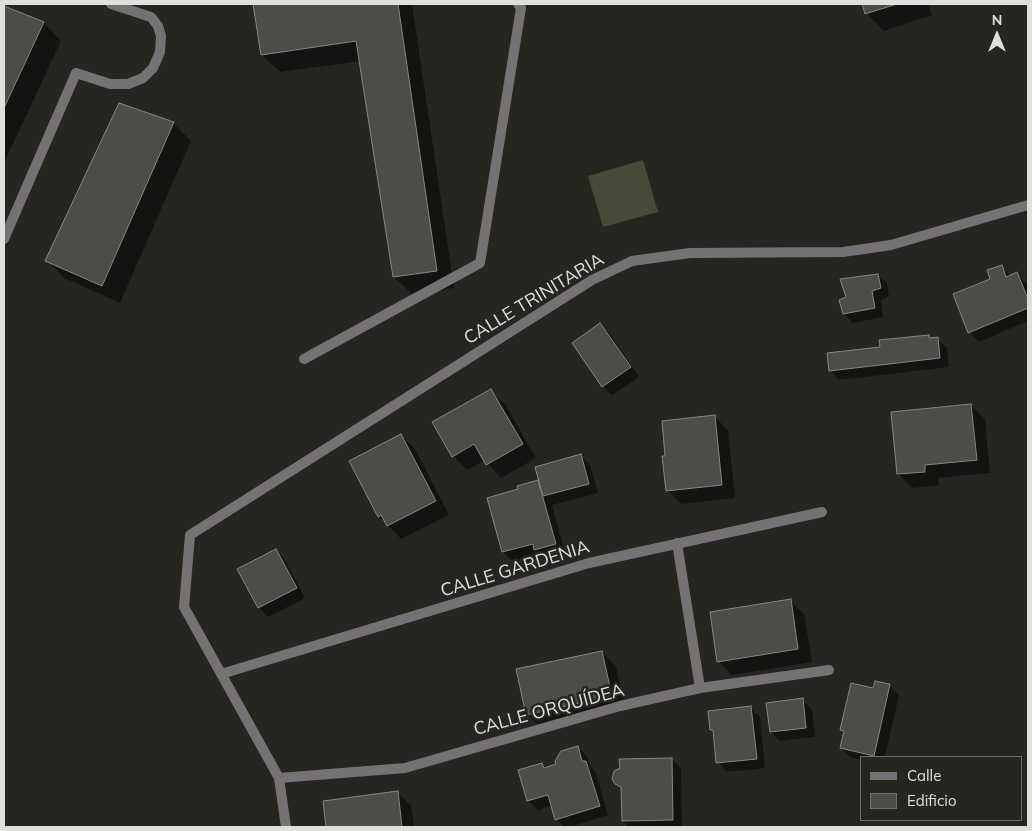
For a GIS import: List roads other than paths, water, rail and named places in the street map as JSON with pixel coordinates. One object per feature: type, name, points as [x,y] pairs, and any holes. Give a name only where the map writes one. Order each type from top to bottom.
[{"type":"street","points":[[4,239],[76,73],[110,84],[128,84],[143,78],[153,68],[160,52],[161,36],[158,26],[151,17],[111,4]]},
{"type":"street","points":[[304,358],[480,263],[521,8],[518,4]]},
{"type":"street","name":"CALLE TRINITARIA","points":[[221,674],[184,607],[190,535],[592,280],[632,261],[690,253],[843,252],[891,245],[1028,205]]},
{"type":"street","name":"CALLE GARDENIA","points":[[221,674],[589,562],[822,512]]},
{"type":"street","points":[[677,543],[700,688]]},
{"type":"street","name":"CALLE ORQUÍDEA","points":[[278,778],[405,768],[620,706],[700,688],[829,670]]},
{"type":"street","points":[[221,674],[278,778],[286,827]]}]
